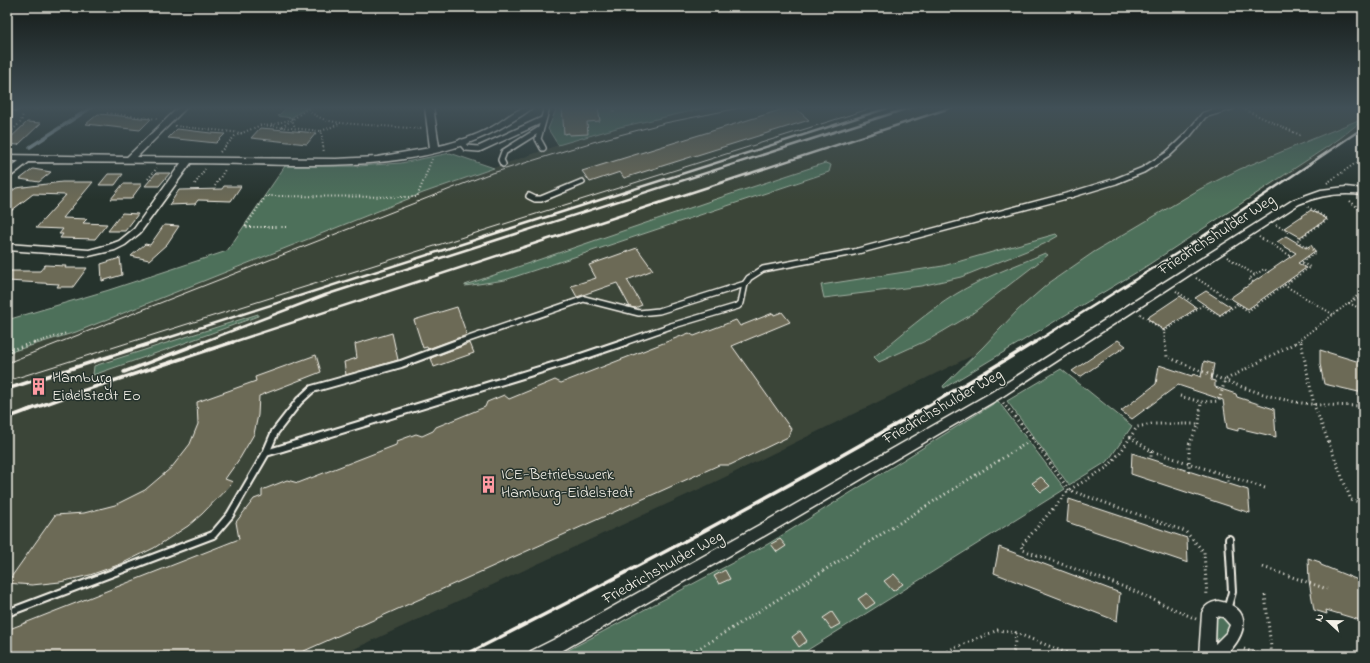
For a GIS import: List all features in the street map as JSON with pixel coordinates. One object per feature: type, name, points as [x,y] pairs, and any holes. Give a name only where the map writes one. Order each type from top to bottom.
[{"type":"street","points":[[129,160],[151,138]]},
{"type":"street","points":[[432,138],[434,152]]},
{"type":"street","points":[[7,158],[188,160],[211,162],[325,162],[388,159],[434,152],[471,138]]},
{"type":"street","points":[[7,175],[27,159]]},
{"type":"street","points":[[7,247],[89,253],[111,248],[122,243],[137,231],[188,160]]},
{"type":"street","name":"Friedrichshulder Weg","points":[[536,656],[562,643],[773,524],[996,395],[1296,202],[1307,196],[1326,191],[1363,192]]},
{"type":"street","points":[[1207,656],[1208,613],[1212,609],[1217,608],[1226,611],[1235,620],[1237,629],[1233,636],[1214,656]]},
{"type":"lane","points":[[461,142],[466,148],[479,149],[503,138]]},
{"type":"lane","points":[[503,164],[501,160],[504,152],[526,138]]},
{"type":"lane","points":[[538,138],[543,148]]},
{"type":"lane","points":[[266,454],[572,360],[670,326],[738,306],[741,303],[745,284],[749,278],[763,268],[854,252],[1070,195],[1116,181],[1143,170],[1167,155],[1185,138]]},
{"type":"lane","points":[[529,196],[535,199],[541,199],[582,182]]},
{"type":"lane","points":[[7,613],[213,535],[230,514],[266,454],[275,432],[299,401],[312,389],[401,364],[497,328],[584,299],[639,313],[659,311],[745,284]]},
{"type":"lane","points":[[1226,611],[1232,592],[1229,539]]},
{"type":"path","points":[[195,184],[211,162],[233,138]]},
{"type":"path","points":[[323,138],[325,162]]},
{"type":"path","points":[[286,227],[245,227],[266,196],[417,197],[434,152]]},
{"type":"path","points":[[1324,185],[1363,158]]},
{"type":"path","points":[[148,179],[160,164]]},
{"type":"path","points":[[215,186],[229,164]]},
{"type":"path","points":[[1348,198],[1363,212]]},
{"type":"path","points":[[1164,331],[1203,305],[1220,316],[1237,304],[1248,311],[1310,267],[1301,262],[1316,252],[1296,241],[1328,219],[1304,205]]},
{"type":"path","points":[[1274,224],[1290,233]]},
{"type":"path","points":[[1257,236],[1291,256]]},
{"type":"path","points":[[1225,256],[1255,275]]},
{"type":"path","points":[[1253,282],[1248,279],[1264,269],[1268,272]]},
{"type":"path","points":[[1194,277],[1229,299]]},
{"type":"path","points":[[1284,285],[1334,315]]},
{"type":"path","points":[[1174,289],[1191,301]]},
{"type":"path","points":[[1180,396],[1201,402],[1219,401],[1225,380],[1301,340],[1363,292]]},
{"type":"path","points":[[1353,300],[1363,298]]},
{"type":"path","points":[[1349,303],[1363,310]]},
{"type":"path","points":[[1138,313],[1164,331],[1167,357],[1225,380],[1282,399],[1314,405],[1363,406]]},
{"type":"path","points":[[7,351],[67,333]]},
{"type":"path","points":[[1301,340],[1314,405],[1351,500],[1363,503]]},
{"type":"path","points":[[996,395],[1033,439],[1069,490],[1185,531],[1204,552],[1207,596]]},
{"type":"path","points":[[1189,471],[1189,444],[1199,424],[1201,402]]},
{"type":"path","points":[[1196,619],[1127,588],[1023,550],[1021,546],[1069,490],[1108,467],[1122,450],[1137,427],[1152,424],[1199,424]]},
{"type":"path","points":[[1130,437],[1151,452],[1268,489]]},
{"type":"path","points":[[685,656],[710,642],[1033,439]]},
{"type":"path","points":[[1151,452],[1151,459]]},
{"type":"path","points":[[1228,476],[1228,484]]},
{"type":"path","points":[[1263,567],[1327,589]]},
{"type":"path","points":[[1265,595],[1272,656]]},
{"type":"path","points":[[935,656],[998,630],[1016,633],[1074,656]]},
{"type":"path","points":[[1013,656],[1016,633]]},
{"type":"path","points":[[1244,649],[1264,656]]},
{"type":"shaded area","points":[[582,138],[1347,138],[1188,238],[1002,341],[719,480],[339,656],[7,656],[7,353],[76,332],[423,193],[558,145]]},
{"type":"green space","points":[[554,138],[582,138],[558,145]]},
{"type":"green space","points":[[1315,138],[1340,138],[1142,269],[944,388],[943,386],[1018,310],[1049,283],[1094,252],[1200,189],[1240,169]]},
{"type":"green space","points":[[450,153],[494,168],[423,193],[76,332],[7,353],[7,320],[109,290],[227,251],[285,166],[359,166],[401,163]]},
{"type":"green space","points":[[825,163],[831,165],[829,172],[505,280],[465,286],[713,200]]},
{"type":"green space","points":[[1056,234],[1058,236],[1044,244],[961,277],[921,286],[824,298],[821,285],[943,266]]},
{"type":"green space","points":[[1045,253],[1048,255],[969,316],[930,339],[879,362],[874,357],[924,316],[956,294],[989,277]]},
{"type":"green space","points":[[258,314],[258,316],[93,375],[94,366]]},
{"type":"green space","points":[[1061,369],[1132,426],[1108,461],[1069,485],[1007,401]]},
{"type":"green space","points":[[998,401],[1065,489],[798,656],[557,656],[768,544]]},
{"type":"green space","points":[[1216,617],[1224,617],[1230,624],[1230,627],[1219,641],[1214,637]]},
{"type":"building","points":[[10,138],[25,138],[18,145],[7,144],[7,141]]},
{"type":"building","points":[[168,138],[221,138],[216,143]]},
{"type":"building","points":[[251,138],[312,138],[307,144]]},
{"type":"building","points":[[689,138],[752,138],[624,178],[620,172],[590,182],[582,171]]},
{"type":"building","points":[[33,169],[51,172],[39,182],[20,179]]},
{"type":"building","points":[[156,173],[170,173],[159,186],[145,186]]},
{"type":"building","points":[[108,174],[123,174],[115,185],[99,185]]},
{"type":"building","points":[[62,182],[93,182],[63,218],[87,219],[83,223],[107,224],[95,239],[60,238],[63,234],[59,234],[63,229],[36,228],[66,195],[33,194],[7,214],[7,195],[16,188]]},
{"type":"building","points":[[123,184],[142,184],[131,199],[111,199]]},
{"type":"building","points":[[224,186],[241,186],[231,201],[198,200],[195,204],[169,205],[179,190],[222,189]]},
{"type":"building","points":[[1311,210],[1327,219],[1300,237],[1284,228]]},
{"type":"building","points":[[122,213],[138,214],[125,231],[108,231]]},
{"type":"building","points":[[164,225],[179,226],[167,244],[149,260],[131,256],[145,244],[150,245]]},
{"type":"building","points":[[1286,236],[1306,248],[1311,245],[1315,251],[1298,263],[1306,268],[1248,309],[1230,298],[1296,253],[1277,242]]},
{"type":"building","points":[[637,248],[653,270],[627,280],[642,305],[635,308],[630,307],[617,283],[577,297],[571,286],[596,278],[589,265]]},
{"type":"building","points":[[120,258],[122,275],[102,281],[101,264]]},
{"type":"building","points":[[45,265],[66,266],[65,268],[87,268],[73,287],[57,287],[59,284],[7,281],[7,271],[40,271]]},
{"type":"building","points":[[1206,291],[1231,307],[1220,315],[1195,298]]},
{"type":"building","points":[[1180,296],[1197,308],[1163,330],[1147,318]]},
{"type":"building","points":[[457,307],[467,335],[428,349],[427,347],[423,348],[414,320]]},
{"type":"building","name":"ICE-Betriebswerk Hamburg-Eidelstedt","points":[[782,312],[790,322],[732,346],[791,429],[788,437],[730,465],[719,465],[293,656],[7,656],[7,630],[239,539],[236,522],[254,499],[262,496],[262,490],[287,480],[298,483],[396,445],[397,441],[416,434],[422,436],[433,431],[436,427],[485,407],[487,402],[504,395],[509,399],[555,380],[561,383],[689,333],[694,336],[736,320],[740,326],[773,313],[774,315]]},
{"type":"building","points":[[392,333],[398,360],[346,375],[344,362],[357,358],[355,344]]},
{"type":"building","points":[[1118,340],[1126,346],[1080,377],[1072,371]]},
{"type":"building","points":[[470,343],[474,353],[434,367],[431,358]]},
{"type":"building","points":[[1320,350],[1363,363],[1363,393],[1324,384],[1320,364]]},
{"type":"building","points":[[316,355],[321,372],[259,396],[258,415],[254,434],[240,458],[225,479],[233,482],[202,514],[188,526],[154,548],[121,564],[90,575],[60,582],[32,585],[7,583],[55,515],[84,513],[115,505],[145,490],[172,467],[190,444],[198,424],[197,402],[256,381],[255,377]]},
{"type":"building","points":[[1204,361],[1214,364],[1211,380],[1215,381],[1215,387],[1236,394],[1237,397],[1274,409],[1276,437],[1238,428],[1238,431],[1227,428],[1223,400],[1178,385],[1132,419],[1121,411],[1156,384],[1159,365],[1192,376],[1193,374],[1201,377]]},
{"type":"building","points":[[1132,453],[1248,490],[1250,513],[1131,474]]},
{"type":"building","points":[[1041,477],[1050,486],[1041,492],[1032,483]]},
{"type":"building","points":[[1069,499],[1187,538],[1188,563],[1067,522]]},
{"type":"building","points":[[780,539],[786,546],[777,552],[771,544]]},
{"type":"building","points":[[999,547],[1120,593],[1117,621],[994,573]]},
{"type":"building","points":[[1308,558],[1320,562],[1321,565],[1363,582],[1363,621],[1326,610],[1327,614],[1314,610],[1309,581]]},
{"type":"building","points":[[725,570],[730,579],[719,584],[714,576]]},
{"type":"building","points":[[894,574],[903,584],[893,591],[884,581]]},
{"type":"building","points":[[867,593],[875,603],[866,609],[858,599]]},
{"type":"building","points":[[832,612],[840,624],[831,629],[823,618]]},
{"type":"building","points":[[800,631],[807,641],[799,647],[792,637]]},
{"type":"waterway","points":[[30,147],[44,138]]},
{"type":"tram line","points":[[7,363],[486,175],[608,138]]},
{"type":"tram line","points":[[7,381],[777,138]]},
{"type":"railway","points":[[152,343],[794,138]]},
{"type":"railway","points":[[200,343],[325,295],[815,138]]},
{"type":"railway","points":[[230,343],[858,138]]},
{"type":"railway","points":[[1034,343],[1187,247],[1348,138]]},
{"type":"railway","points":[[7,389],[155,342]]},
{"type":"railway","points":[[124,372],[203,342]]},
{"type":"railway","points":[[26,411],[79,392],[233,342]]},
{"type":"railway","points":[[463,656],[608,582],[752,505],[823,466],[1035,342]]},
{"type":"railway","points":[[7,418],[31,409]]},
{"type":"place","name":"Hamburg Eidelstedt Eo","points":[[39,387]]},
{"type":"place","name":"ICE-Betriebswerk Hamburg-Eidelstedt","points":[[488,484]]}]
